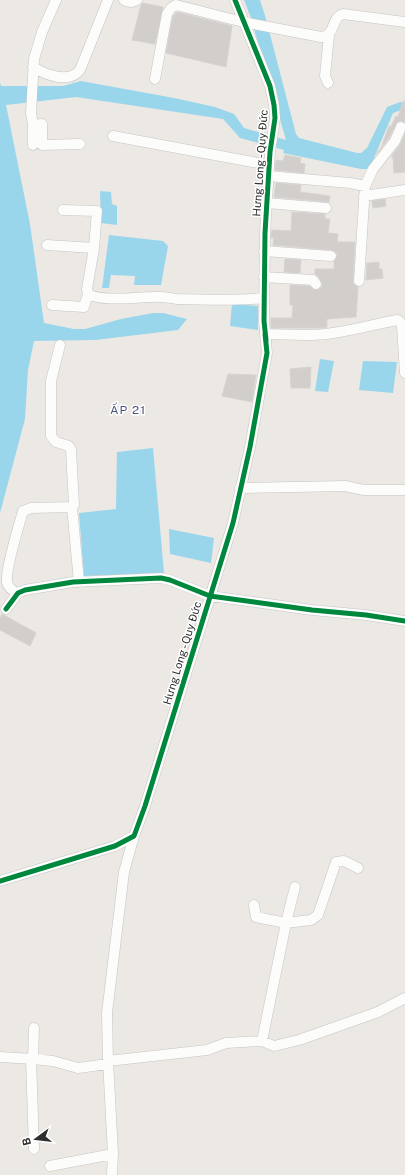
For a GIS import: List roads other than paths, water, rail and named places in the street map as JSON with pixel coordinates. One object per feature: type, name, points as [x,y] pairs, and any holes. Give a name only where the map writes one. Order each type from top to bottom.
[{"type":"street","points":[[33,146],[33,125],[31,113],[34,59],[42,32],[56,0]]},
{"type":"street","points":[[33,67],[51,76],[68,77],[78,73],[108,0]]},
{"type":"street","points":[[124,0],[136,2],[137,0]]},
{"type":"street","name":"Hưng Long - Quy Đức","points":[[112,1175],[113,1154],[107,1013],[124,872],[232,523],[250,447],[267,353],[264,321],[264,251],[268,176],[275,118],[274,105],[270,86],[234,0]]},
{"type":"street","points":[[155,79],[167,14],[171,8],[176,5],[243,22],[321,37],[328,35],[332,31],[336,19],[343,14],[405,22]]},
{"type":"street","points":[[328,35],[325,76],[328,83]]},
{"type":"street","points":[[33,125],[42,124],[42,145],[80,144]]},
{"type":"street","points":[[360,281],[364,191],[373,169],[395,141],[401,127]]},
{"type":"street","points":[[113,136],[269,165]]},
{"type":"street","points":[[268,176],[350,183],[364,191],[405,190]]},
{"type":"street","points":[[267,203],[326,208]]},
{"type":"street","points":[[52,305],[84,307],[88,294],[87,289],[94,248],[97,211],[63,210]]},
{"type":"street","points":[[47,245],[94,248]]},
{"type":"street","points":[[264,251],[331,256]]},
{"type":"street","points":[[264,277],[313,280],[316,284]]},
{"type":"street","points":[[88,294],[92,296],[111,298],[153,297],[234,300],[264,298]]},
{"type":"street","points":[[265,338],[291,334],[313,335],[333,333],[397,320],[402,326],[405,373]]},
{"type":"street","points":[[60,344],[51,381],[51,436],[56,442],[68,446],[71,450],[74,506],[72,507],[79,582]]},
{"type":"street","points":[[240,488],[345,486],[364,490],[405,490]]},
{"type":"street","points":[[18,593],[13,591],[7,582],[9,566],[23,511],[31,508],[72,507]]},
{"type":"street","points":[[6,609],[18,593],[25,590],[79,582],[161,578],[170,580],[210,596],[405,621]]},
{"type":"street","points":[[0,881],[115,846],[134,836]]},
{"type":"street","points":[[254,905],[256,917],[286,923],[311,920],[318,915],[336,862],[340,860],[344,861],[358,868]]},
{"type":"street","points":[[262,1041],[286,923],[295,887]]},
{"type":"street","points":[[0,1058],[53,1061],[78,1068],[108,1062],[207,1050],[226,1043],[262,1041],[274,1046],[299,1040],[378,1012],[405,998]]},
{"type":"street","points":[[34,1028],[32,1059],[34,1149]]},
{"type":"street","points":[[50,1166],[113,1154]]},
{"type":"water","points":[[244,0],[260,0],[296,134],[299,138],[361,153],[367,148],[387,107],[400,102],[405,103],[401,110],[393,113],[371,165],[367,169],[283,153],[284,150],[240,138],[223,119],[76,97],[6,105],[30,224],[44,323],[74,329],[85,329],[121,319],[153,313],[163,313],[187,319],[178,330],[95,340],[34,341],[28,370],[25,419],[0,513],[0,83],[1,86],[63,86],[81,81],[174,98],[215,107],[234,114],[244,128],[286,140],[251,18]]},
{"type":"water","points":[[100,191],[111,192],[112,204],[117,206],[117,225],[101,223]]},
{"type":"water","points":[[109,235],[163,241],[168,246],[161,285],[134,285],[135,276],[111,275],[109,288],[102,288]]},
{"type":"water","points":[[232,304],[258,306],[258,330],[230,326]]},
{"type":"water","points":[[320,359],[334,361],[328,392],[315,391]]},
{"type":"water","points":[[363,361],[397,362],[393,393],[359,390]]},
{"type":"water","points":[[153,448],[164,573],[84,576],[79,513],[116,509],[117,452]]},
{"type":"water","points":[[169,529],[214,538],[211,563],[170,554]]},
{"type":"district","name":"ẤP 21","points":[[128,410]]}]
